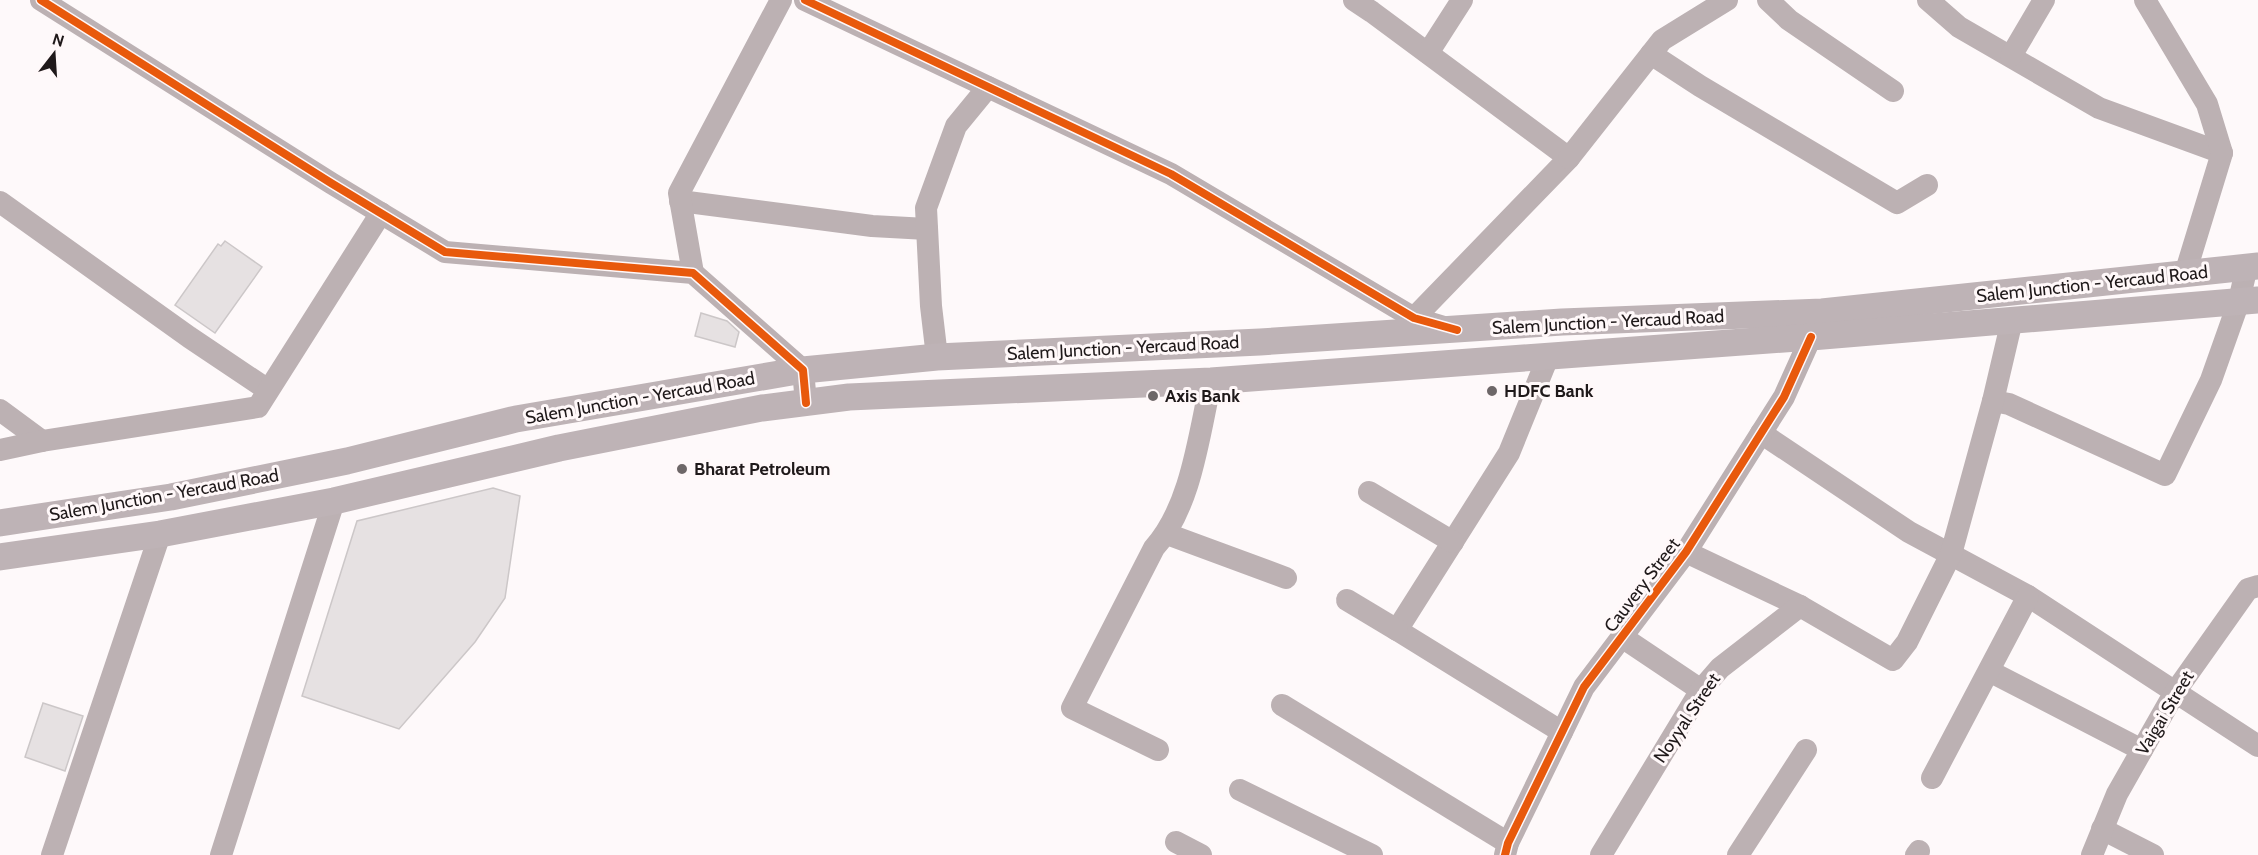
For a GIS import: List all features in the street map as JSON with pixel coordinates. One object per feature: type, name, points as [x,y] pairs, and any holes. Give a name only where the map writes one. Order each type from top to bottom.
[{"type":"main road","name":"Salem Junction - Yercaud Road","points":[[0,523],[171,497],[347,460],[516,419],[803,370],[937,357],[1450,331],[1562,322],[1822,312],[2252,266]]},
{"type":"main road","points":[[0,557],[160,534],[334,501],[559,448],[762,408],[849,397],[1211,381],[1811,337],[2249,300]]},
{"type":"main road","points":[[1444,364],[1450,331]]},
{"type":"street","points":[[41,0],[445,252],[693,273],[803,370],[806,403]]},
{"type":"street","points":[[693,273],[679,193],[781,0]]},
{"type":"street","points":[[805,0],[1171,174],[1414,318],[1450,331]]},
{"type":"street","points":[[1354,0],[1428,52],[1569,158]]},
{"type":"street","points":[[1428,52],[1462,0]]},
{"type":"street","points":[[1414,318],[1569,158],[1662,40],[1727,0]]},
{"type":"street","points":[[1768,0],[1789,20],[1893,91]]},
{"type":"street","points":[[1928,0],[1959,27],[2100,108],[2222,153]]},
{"type":"street","points":[[2011,56],[2044,0]]},
{"type":"street","points":[[2145,0],[2207,104],[2222,153],[2185,273]]},
{"type":"street","points":[[1651,54],[1700,86],[1897,203],[1927,184]]},
{"type":"street","points":[[937,357],[931,306],[926,208],[956,126],[987,87]]},
{"type":"street","points":[[680,201],[872,226],[927,229]]},
{"type":"street","points":[[0,202],[189,338],[268,390]]},
{"type":"street","points":[[0,450],[42,441],[258,407],[381,213]]},
{"type":"street","points":[[1993,401],[2009,404],[2165,475],[2249,300],[2252,266]]},
{"type":"street","points":[[1686,552],[1800,606],[1893,660],[1907,642],[1951,554],[1993,401],[2012,320]]},
{"type":"street","name":"Cauvery Street","points":[[1506,849],[1584,687],[1686,552],[1784,397],[1811,337]]},
{"type":"street","points":[[1397,630],[1509,453],[1548,357]]},
{"type":"street","points":[[1158,750],[1072,708],[1154,549],[1167,534],[1187,484],[1211,381]]},
{"type":"street","points":[[0,410],[42,441]]},
{"type":"street","points":[[1761,433],[1909,532],[2028,596],[2258,746]]},
{"type":"street","points":[[1369,492],[1453,542]]},
{"type":"street","points":[[221,855],[334,501]]},
{"type":"street","points":[[52,855],[160,534]]},
{"type":"street","points":[[1167,534],[1286,578]]},
{"type":"street","name":"Vaigai Street","points":[[2092,855],[2117,794],[2175,692],[2248,589],[2258,586]]},
{"type":"street","points":[[1932,778],[2028,596]]},
{"type":"street","points":[[1347,600],[1562,732]]},
{"type":"street","name":"Noyyal Street","points":[[1600,855],[1701,690],[1720,668],[1800,606]]},
{"type":"street","points":[[1622,636],[1701,690]]},
{"type":"street","points":[[1989,671],[2142,750]]},
{"type":"street","points":[[1281,705],[1506,849]]},
{"type":"street","points":[[1738,855],[1806,750]]},
{"type":"street","points":[[1240,790],[1372,855]]},
{"type":"street","points":[[2102,829],[2153,855]]},
{"type":"street","points":[[1176,842],[1201,855]]},
{"type":"building","points":[[225,241],[262,267],[215,333],[175,305],[218,244],[221,246]]},
{"type":"building","points":[[701,313],[727,321],[739,332],[735,347],[695,336]]},
{"type":"building","points":[[493,488],[520,496],[505,598],[475,642],[399,729],[302,696],[357,521]]},
{"type":"building","points":[[43,703],[83,716],[65,771],[25,757]]},
{"type":"cycle path","points":[[41,0],[445,252],[693,273],[803,370],[806,403]]},
{"type":"cycle path","points":[[805,0],[1171,174],[1414,318],[1457,330]]},
{"type":"cycle path","points":[[1505,855],[1508,843],[1584,687],[1686,552],[1784,397],[1811,337]]},
{"type":"place","name":"HDFC Bank","points":[[1492,391]]},
{"type":"place","name":"Axis Bank","points":[[1153,396]]},
{"type":"place","name":"Bharat Petroleum","points":[[682,469]]}]
